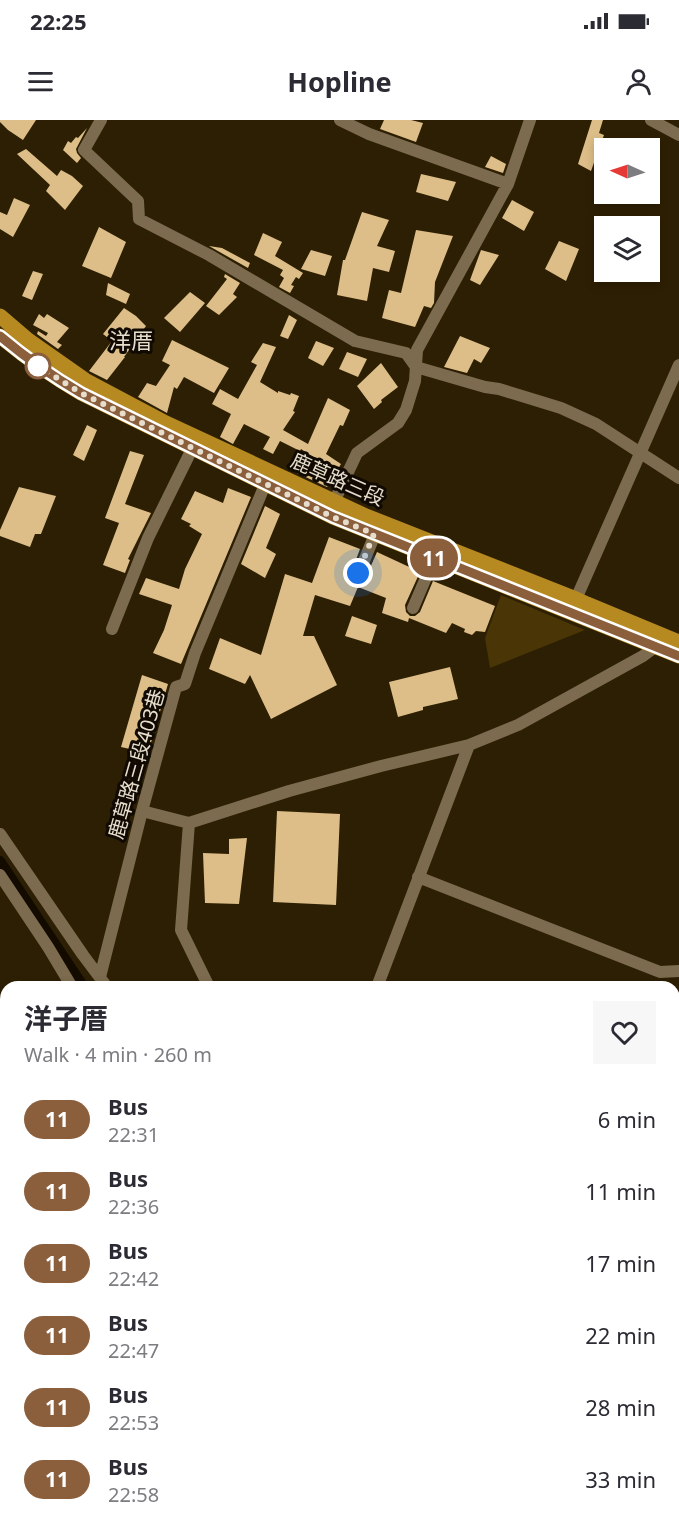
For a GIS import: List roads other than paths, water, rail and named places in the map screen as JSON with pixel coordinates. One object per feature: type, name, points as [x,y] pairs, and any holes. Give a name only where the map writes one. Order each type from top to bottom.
[{"type":"main road","name":"鹿草路三段","points":[[0,316],[24,347]]},
{"type":"main road","name":"鹿草路三段","points":[[0,336],[24,347],[81,393],[193,447],[334,502],[378,528]]},
{"type":"main road","name":"鹿草路三段","points":[[50,366],[85,380],[268,477],[333,517],[378,528],[679,656]]},
{"type":"main road","name":"鹿草路三段","points":[[437,552],[576,598],[679,642]]},
{"type":"street","points":[[101,120],[84,150],[138,201],[139,219],[209,255],[356,341],[406,353],[416,367],[561,408],[596,424],[679,478]]},
{"type":"street","points":[[340,120],[369,134],[508,184]]},
{"type":"street","points":[[334,502],[357,453],[398,423],[406,410],[415,381],[417,350],[508,184],[530,120]]},
{"type":"street","points":[[651,120],[679,135]]},
{"type":"street","points":[[576,598],[679,365]]},
{"type":"street","points":[[112,629],[148,538],[193,447]]},
{"type":"street","name":"鹿草路三段403巷","points":[[103,981],[142,811],[176,687],[184,684],[268,477]]},
{"type":"street","points":[[358,573],[378,528]]},
{"type":"street","points":[[413,609],[437,552]]},
{"type":"street","points":[[142,811],[189,823],[289,791],[469,745],[518,725],[643,656],[655,647]]},
{"type":"street","points":[[379,981],[469,745]]},
{"type":"street","points":[[189,823],[181,930],[206,981]]},
{"type":"street","points":[[0,834],[102,981]]},
{"type":"street","points":[[0,875],[68,981]]},
{"type":"street","points":[[418,877],[660,972],[679,971]]},
{"type":"waterway","points":[[0,861],[80,981]]},
{"type":"district","name":"洋厝","points":[[131,340]]}]
